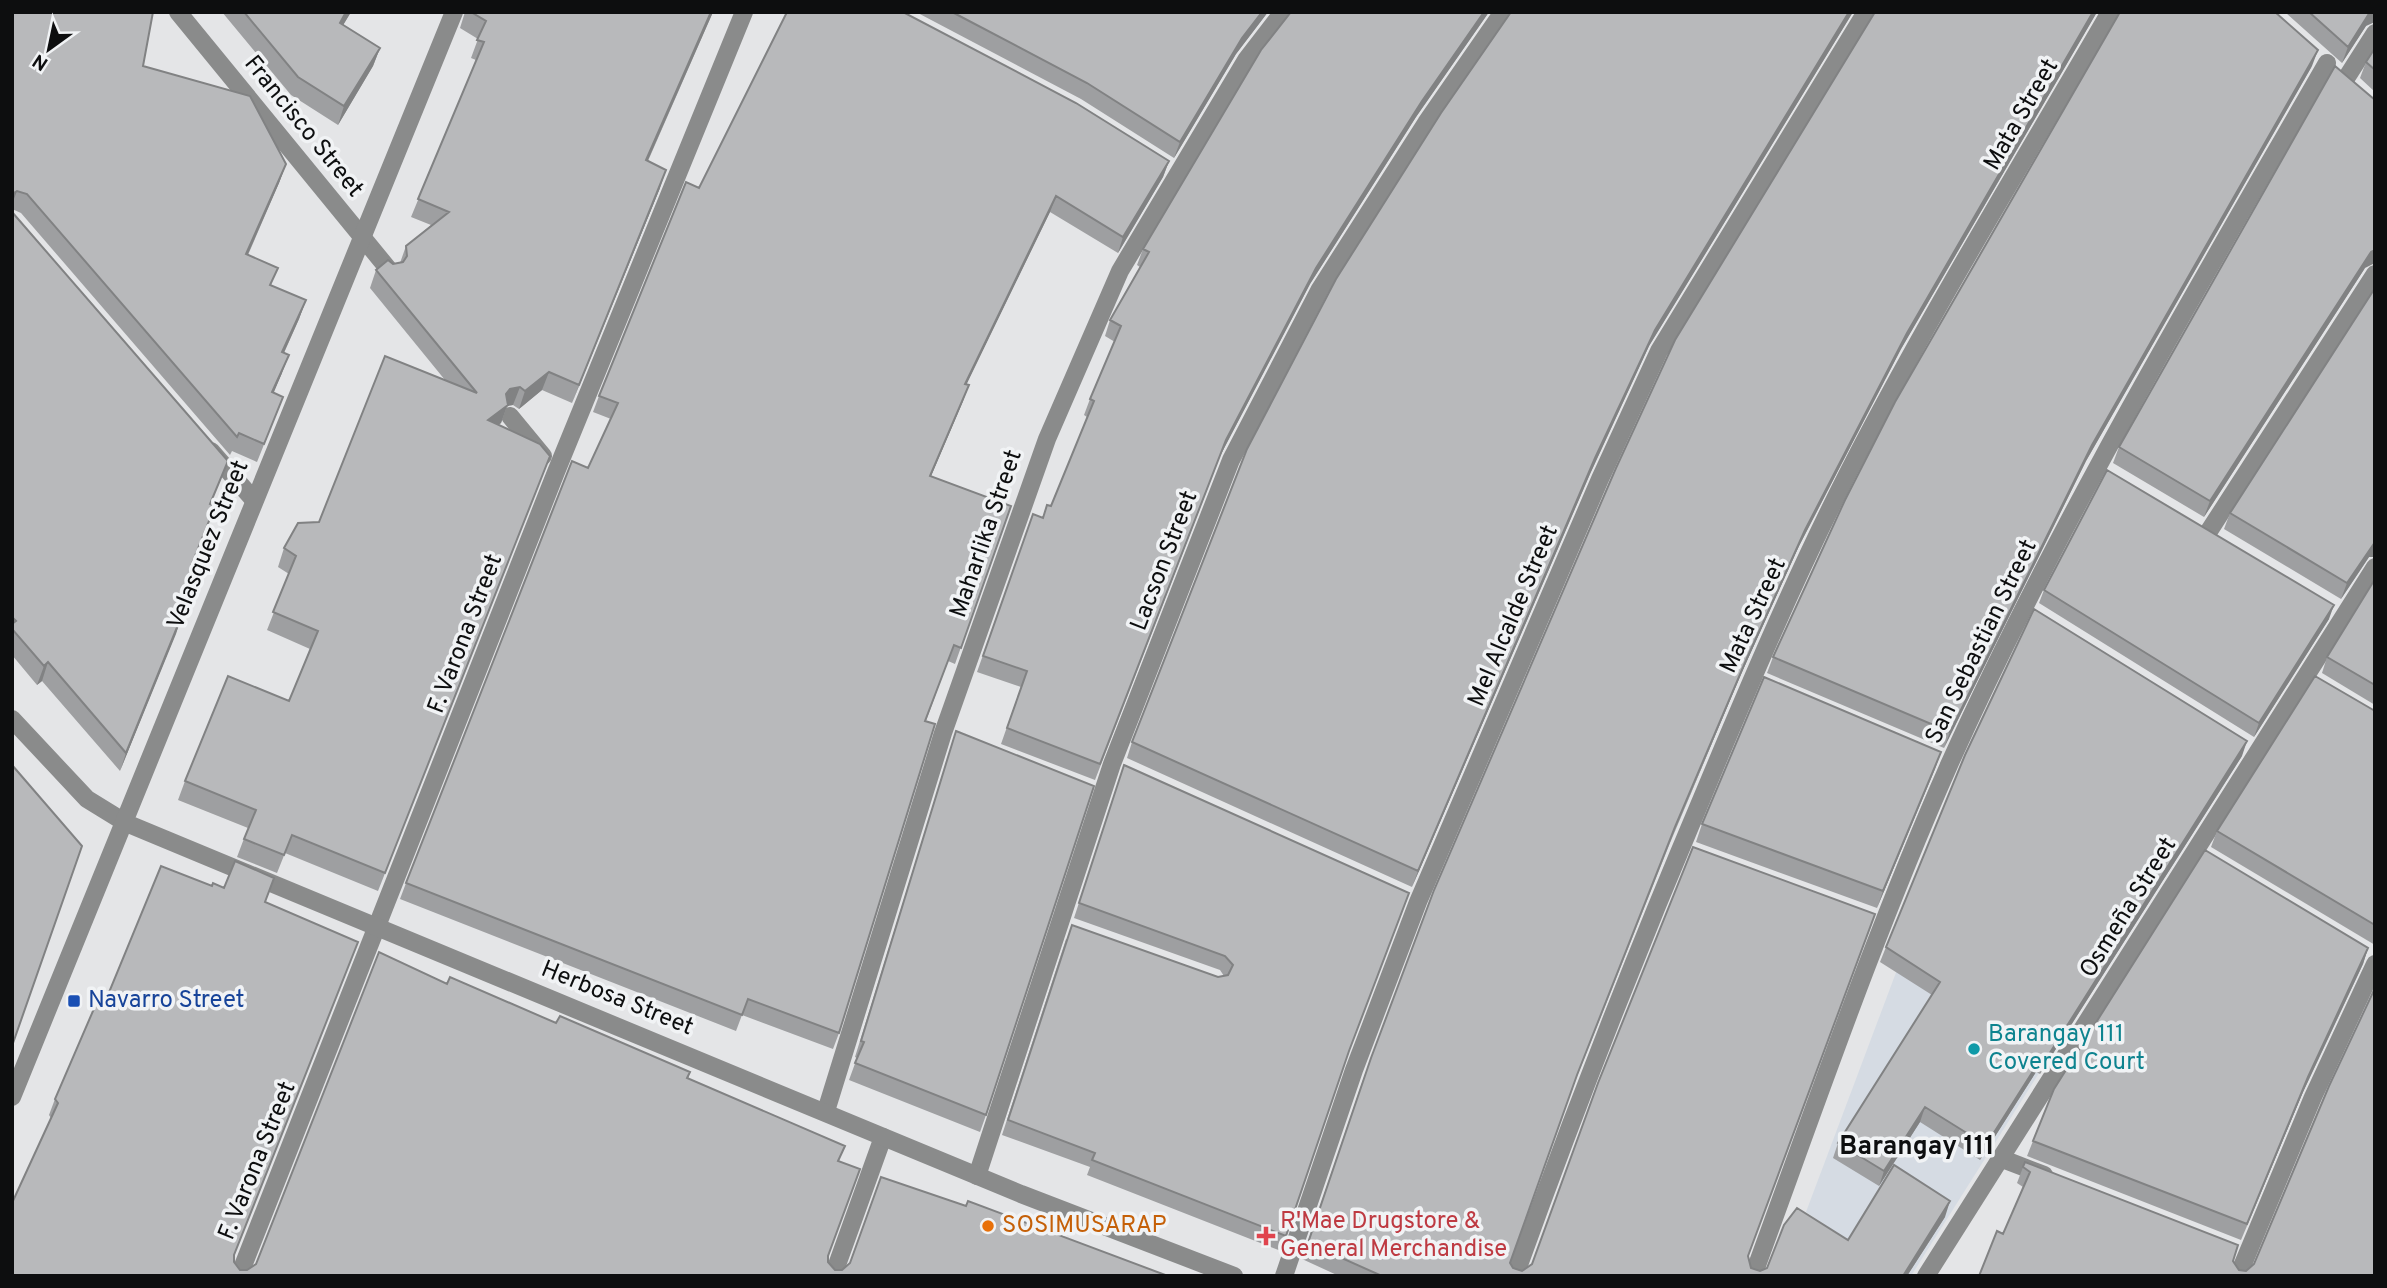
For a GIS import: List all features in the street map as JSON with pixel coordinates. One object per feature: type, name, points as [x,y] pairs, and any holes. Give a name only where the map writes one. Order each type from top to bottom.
[{"type":"street","name":"Francisco Street","points":[[178,12],[390,271]]},
{"type":"street","name":"Velasquez Street","points":[[12,1097],[126,823],[253,499],[454,12]]},
{"type":"street","name":"F. Varona Street","points":[[239,1276],[556,472],[744,12]]},
{"type":"street","name":"Maharlika Street","points":[[827,1111],[1047,439],[1121,271],[1173,171],[1246,60],[1283,12]]},
{"type":"street","name":"Lacson Street","points":[[977,1176],[1066,927],[1096,793],[1119,767],[1237,448],[1321,289],[1426,123],[1503,12]]},
{"type":"street","name":"Mel Alcalde Street","points":[[1284,1276],[1412,899],[1600,479],[1659,351],[1866,12]]},
{"type":"street","name":"Mata Street","points":[[1515,1276],[1586,1079],[1847,474],[1882,408],[2110,12]]},
{"type":"street","name":"San Sebastian Street","points":[[1753,1276],[1875,920],[1944,760],[2031,611],[2096,466],[2322,58],[2350,85],[2375,33]]},
{"type":"street","points":[[2209,531],[2375,274]]},
{"type":"street","points":[[510,416],[556,472]]},
{"type":"street","points":[[199,437],[253,499]]},
{"type":"street","points":[[2096,466],[2119,479]]},
{"type":"street","name":"Osmeña Street","points":[[1926,1276],[2195,850],[2252,748],[2311,680],[2339,611],[2375,567]]},
{"type":"street","name":"Herbosa Street","points":[[12,719],[52,765],[88,799],[126,823],[827,1111],[977,1176],[1234,1276]]},
{"type":"street","points":[[2195,850],[2216,863]]},
{"type":"street","points":[[2238,1276],[2239,1252],[2313,1097],[2371,958]]},
{"type":"street","points":[[833,1276],[883,1137]]},
{"type":"street","points":[[2000,1158],[2065,1184]]},
{"type":"shaded area","points":[[1921,906],[2082,1005],[1911,1276],[1901,1276],[1806,1212]]},
{"type":"building","points":[[12,12],[153,12],[143,66],[250,96],[286,164],[246,254],[278,268],[270,285],[306,300],[282,352],[289,355],[272,392],[283,397],[264,444],[239,433],[237,437],[27,194],[17,191],[12,194]]},
{"type":"building","points":[[244,12],[346,12],[340,23],[380,48],[344,106],[298,77]]},
{"type":"building","points":[[471,12],[711,12],[646,160],[666,170],[579,385],[549,372],[525,391],[520,387],[510,389],[506,394],[508,405],[488,420],[540,444],[550,456],[385,873],[292,835],[284,855],[244,839],[256,810],[185,781],[228,676],[289,701],[318,631],[273,612],[296,556],[284,548],[298,523],[319,522],[385,356],[477,393],[376,270],[388,260],[393,264],[403,262],[407,256],[406,246],[449,212],[418,199],[484,42],[477,40],[486,21]]},
{"type":"building","points":[[787,12],[903,12],[1076,103],[1169,161],[1123,237],[1056,196],[965,384],[969,385],[930,476],[1011,506],[961,648],[954,645],[925,721],[935,724],[839,1033],[748,999],[742,1015],[406,883],[572,461],[588,468],[618,403],[599,396],[686,182],[699,188]]},
{"type":"building","points":[[952,12],[1262,12],[1242,38],[1180,142],[1087,83]]},
{"type":"building","points":[[1291,12],[1484,12],[1422,101],[1316,268],[1226,440],[1100,764],[1007,728],[1027,671],[983,656],[1033,514],[1043,518],[1047,505],[1051,506],[1094,401],[1090,399],[1121,326],[1110,320],[1149,252],[1143,249],[1261,50]]},
{"type":"building","points":[[1511,12],[1849,12],[1655,330],[1595,458],[1418,871],[1132,742],[1247,449],[1336,279],[1441,113]]},
{"type":"building","points":[[1875,12],[2093,12],[1907,333],[1805,530],[1675,827],[1577,1075],[1510,1263],[1513,1268],[1522,1271],[1532,1264],[1598,1083],[1693,847],[1875,914],[1748,1256],[1751,1268],[1760,1271],[1767,1268],[1784,1225],[1797,1208],[1848,1240],[1894,1165],[1950,1201],[1903,1276],[1382,1276],[1308,1243],[1371,1058],[1434,890],[1616,468],[1675,340]]},
{"type":"building","points":[[2120,12],[2275,12],[2318,50],[2092,445],[1950,732],[1773,657],[1845,500],[1895,402]]},
{"type":"building","points":[[2309,12],[2370,12],[2348,47]]},
{"type":"building","points":[[2375,48],[2375,70],[2366,62]]},
{"type":"building","points":[[2335,66],[2375,100],[2375,250],[2371,252],[2210,501],[2119,447]]},
{"type":"building","points":[[12,212],[228,461],[210,504],[215,506],[191,566],[196,567],[177,613],[182,615],[126,753],[48,662],[44,666],[12,629],[12,624],[16,621],[12,617]]},
{"type":"building","points":[[2375,288],[2375,542],[2347,583],[2230,513]]},
{"type":"building","points":[[2107,470],[2334,605],[2259,723],[2044,590]]},
{"type":"building","points":[[2375,579],[2375,685],[2327,657]]},
{"type":"building","points":[[2034,609],[2247,741],[2046,1059],[2042,1057],[1986,1145],[1925,1107],[1884,1171],[1838,1143],[1940,982],[1886,947],[1965,755]]},
{"type":"building","points":[[2315,676],[2375,711],[2375,925],[2217,831]]},
{"type":"building","points":[[1764,677],[1941,752],[1883,891],[1702,824]]},
{"type":"building","points":[[956,731],[1094,786],[986,1115],[855,1063],[864,1042],[861,1041]]},
{"type":"building","points":[[12,765],[82,846],[12,1046]]},
{"type":"building","points":[[1124,765],[1409,893],[1349,1051],[1286,1236],[1092,1160],[1095,1153],[1008,1120],[1072,925],[1218,977],[1228,975],[1233,965],[1225,956],[1079,903]]},
{"type":"building","points":[[2205,850],[2368,948],[2308,1077],[2247,1224],[2033,1141],[2054,1089]]},
{"type":"building","points":[[235,861],[274,878],[265,902],[358,942],[234,1255],[234,1262],[240,1270],[247,1270],[256,1264],[379,952],[447,984],[450,977],[556,1023],[560,1016],[690,1072],[687,1078],[845,1146],[838,1161],[860,1169],[828,1256],[828,1262],[835,1270],[842,1270],[850,1263],[881,1177],[966,1206],[968,1201],[1168,1276],[12,1276],[12,1203],[58,1103],[55,1099],[96,1004],[103,1007],[161,866],[224,888]]},
{"type":"building","points":[[2375,988],[2375,1276],[1979,1276],[1997,1231],[2003,1234],[2030,1172],[2023,1167],[2025,1162],[2238,1245],[2233,1261],[2239,1270],[2246,1271],[2254,1264],[2329,1086]]},
{"type":"place","name":"Navarro Street","points":[[74,1001]]},
{"type":"place","name":"Barangay 111 Covered Court","points":[[1974,1049]]},
{"type":"place","name":"SOSIMUSARAP","points":[[988,1226]]},
{"type":"place","name":"R'Mae Drugstore & General Merchandise","points":[[1266,1236]]},
{"type":"district","name":"Barangay 111","points":[[1917,1147]]}]
